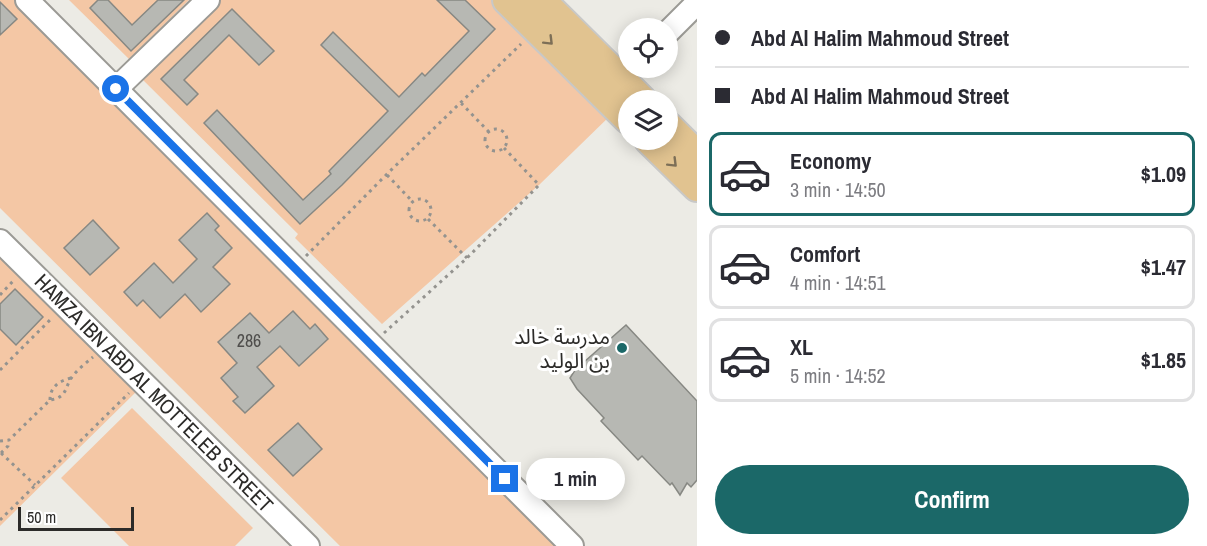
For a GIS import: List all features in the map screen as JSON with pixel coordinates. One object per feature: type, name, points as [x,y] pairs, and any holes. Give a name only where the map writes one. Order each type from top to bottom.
[{"type":"main road","points":[[507,0],[536,29],[620,81]]},
{"type":"main road","points":[[541,0],[620,81]]},
{"type":"main road","points":[[678,136],[697,155]]},
{"type":"main road","points":[[659,150],[697,187]]},
{"type":"street","points":[[27,0],[572,546]]},
{"type":"street","points":[[116,89],[208,0]]},
{"type":"street","points":[[678,22],[697,3]]},
{"type":"street","name":"HAMZA IBN ABD AL MOTTELEB STREET","points":[[0,241],[308,546]]},
{"type":"path","points":[[294,268],[536,29]]},
{"type":"path","points":[[461,102],[489,132]]},
{"type":"path","points":[[498,129],[504,133],[507,142],[504,148],[495,151],[489,149],[485,140],[489,132],[498,129]]},
{"type":"path","points":[[371,345],[467,258],[539,185],[504,148]]},
{"type":"path","points":[[387,174],[412,202]]},
{"type":"path","points":[[421,199],[429,204],[431,210],[427,218],[418,221],[412,218],[409,211],[412,202],[421,199]]},
{"type":"path","points":[[427,218],[467,258]]},
{"type":"path","points":[[0,370],[65,305]]},
{"type":"path","points":[[50,400],[50,393],[60,381],[71,378],[105,345]]},
{"type":"path","points":[[35,485],[1,454],[8,446],[9,440],[50,400],[58,398],[69,387],[71,378]]},
{"type":"path","points":[[0,520],[141,381]]},
{"type":"path","points":[[0,441],[9,440]]},
{"type":"shaded area","points":[[0,0],[20,0],[561,546],[340,546],[0,208]]},
{"type":"shaded area","points":[[69,0],[189,0],[129,59]]},
{"type":"shaded area","points":[[217,0],[499,0],[613,113],[539,185],[382,324],[295,238],[298,234],[141,78]]},
{"type":"shaded area","points":[[0,257],[139,389],[0,526]]},
{"type":"shaded area","points":[[132,408],[253,528],[235,546],[129,546],[61,478]]},
{"type":"building","points":[[98,0],[108,0],[132,25],[158,0],[184,0],[131,51],[90,8]]},
{"type":"building","points":[[437,0],[465,0],[495,29],[342,185],[300,224],[204,123],[217,110],[303,200],[331,174],[329,171],[388,111],[321,45],[333,32],[399,97],[422,73],[425,76],[469,31]]},
{"type":"building","points":[[0,2],[17,19],[0,35]]},
{"type":"building","points":[[232,9],[274,51],[259,65],[229,35],[184,80],[198,94],[187,105],[161,79]]},
{"type":"building","points":[[207,213],[219,226],[215,230],[232,248],[213,267],[230,284],[201,312],[185,294],[160,318],[143,300],[137,306],[124,292],[154,263],[173,283],[197,259],[179,240]]},
{"type":"building","points":[[93,220],[119,248],[90,275],[64,248]]},
{"type":"building","points":[[15,289],[43,317],[16,345],[0,329],[0,304]]},
{"type":"building","points":[[293,311],[310,329],[315,324],[328,339],[299,366],[280,346],[257,367],[274,386],[245,413],[233,401],[238,397],[221,378],[237,363],[218,342],[250,313],[269,333]]},
{"type":"building","points":[[626,325],[697,401],[697,480],[691,487],[687,483],[680,495],[672,483],[670,485],[642,456],[638,460],[601,421],[604,418],[570,378],[575,370]]},
{"type":"building","points":[[298,423],[322,449],[293,476],[268,450]]},
{"type":"place","name":"مدرسة خالد بن الوليد","points":[[622,348]]},
{"type":"route","points":[[116,89],[505,479]]}]
